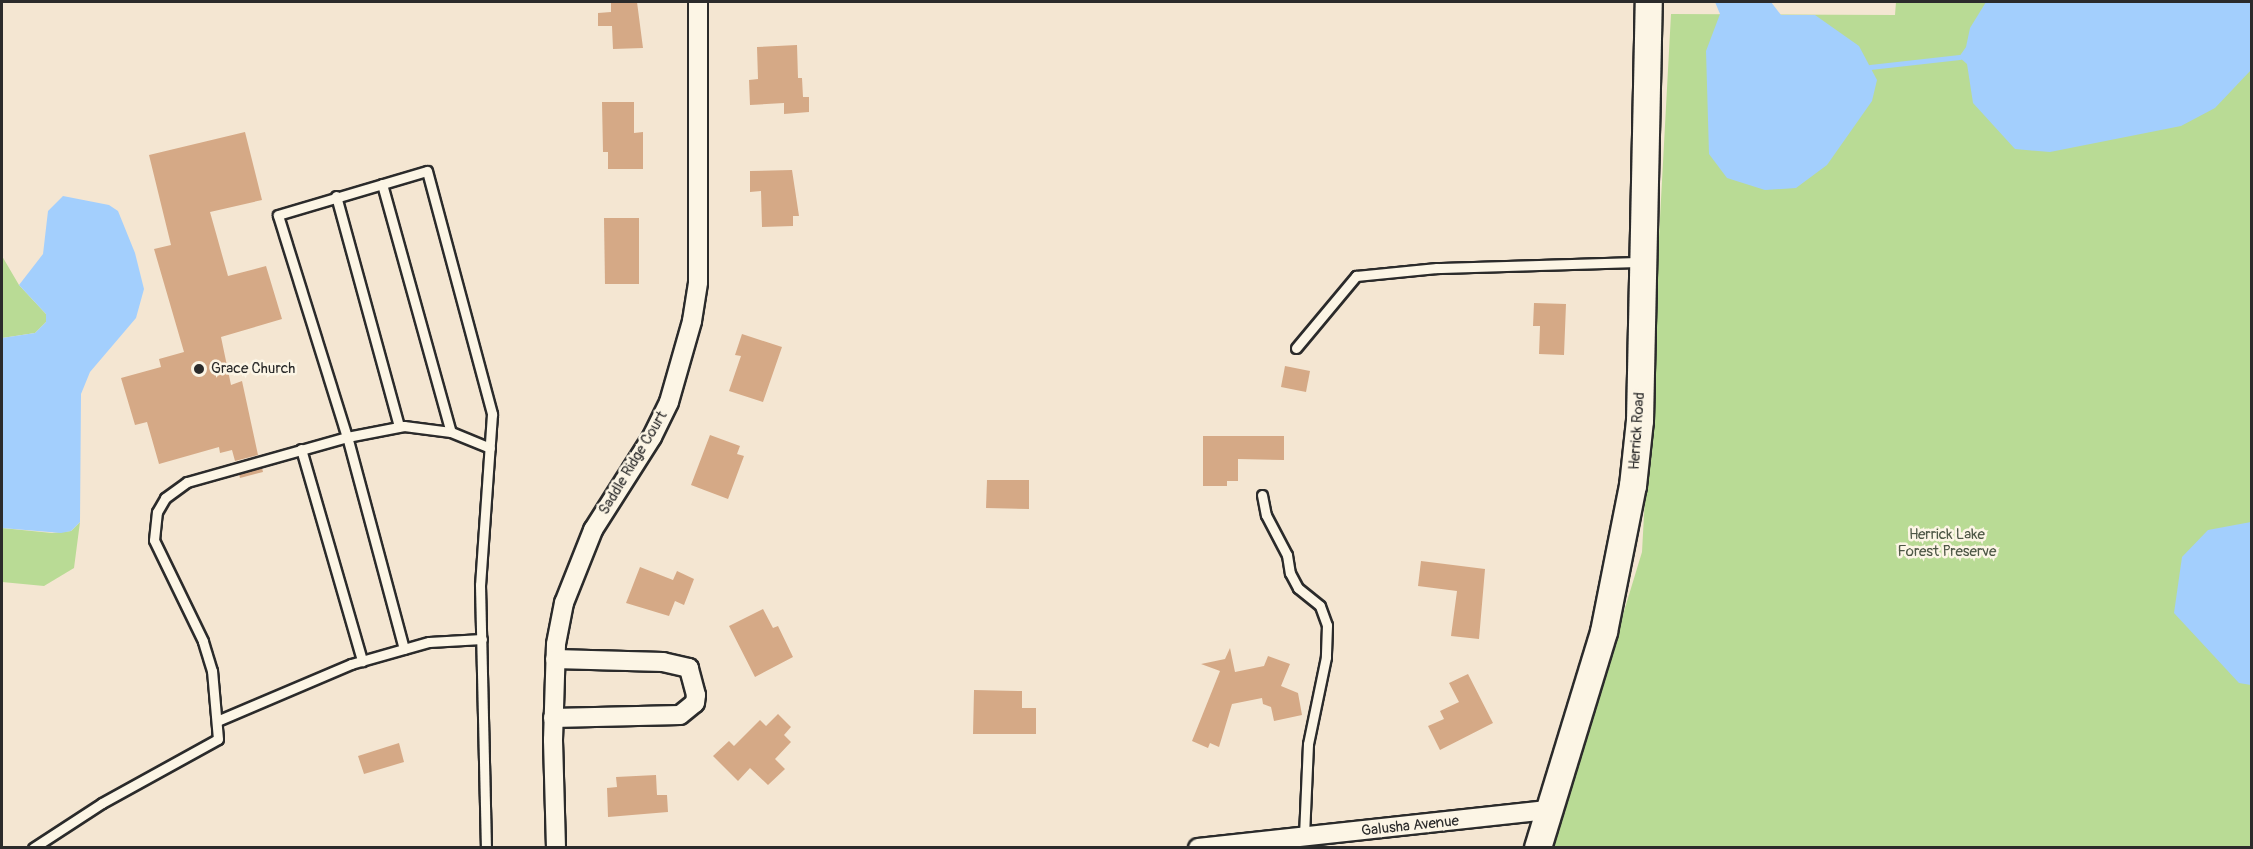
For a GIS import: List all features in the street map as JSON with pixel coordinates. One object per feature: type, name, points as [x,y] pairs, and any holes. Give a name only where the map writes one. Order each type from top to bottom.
[{"type":"street","name":"Saddle Ridge Court","points":[[556,848],[553,718],[555,659],[564,603],[576,566],[593,530],[652,437],[669,402],[692,321],[698,282],[698,2]]},
{"type":"street","name":"Herrick Road","points":[[1538,848],[1604,632],[1623,545],[1640,421],[1649,2]]},
{"type":"street","points":[[553,718],[680,715],[695,703],[696,695],[689,668],[663,662],[555,659]]},
{"type":"street","name":"Galusha Avenue","points":[[1198,848],[1550,810]]},
{"type":"lane","points":[[404,649],[347,437],[278,215],[427,171],[492,414],[480,585],[486,848]]},
{"type":"lane","points":[[382,184],[451,432]]},
{"type":"lane","points":[[336,196],[399,427]]},
{"type":"lane","points":[[1296,348],[1356,276],[1437,268],[1643,262]]},
{"type":"lane","points":[[33,848],[102,803],[218,739],[213,671],[203,641],[154,540],[157,512],[165,498],[187,482],[347,437],[399,427],[451,432],[490,448]]},
{"type":"lane","points":[[301,449],[362,661]]},
{"type":"lane","points":[[1262,495],[1266,515],[1287,555],[1290,573],[1298,588],[1320,606],[1327,625],[1326,657],[1308,744],[1304,837]]},
{"type":"lane","points":[[217,721],[362,661],[429,642],[482,639]]},
{"type":"green space","name":"Herrick Lake Forest Preserve","points":[[1896,2],[2251,2],[2251,847],[1552,848],[1642,552],[1671,14],[1895,15]]},
{"type":"green space","points":[[2,256],[19,285],[46,314],[46,322],[35,333],[2,338]]},
{"type":"green space","points":[[80,522],[74,568],[44,586],[2,582],[2,528],[52,533],[71,531]]},
{"type":"water","points":[[1715,2],[1771,2],[1781,15],[1815,15],[1859,46],[1877,80],[1872,101],[1827,165],[1796,188],[1765,190],[1727,178],[1709,154],[1706,51],[1720,14]]},
{"type":"water","points":[[1986,2],[2251,2],[2251,70],[2215,108],[2181,126],[2050,152],[2015,149],[1973,103],[1967,64],[1959,57],[1966,47],[1970,28]]},
{"type":"water","points":[[63,196],[109,205],[118,211],[135,253],[144,289],[136,318],[90,372],[81,394],[80,522],[71,531],[61,533],[2,528],[2,338],[35,333],[46,322],[46,314],[19,285],[43,254],[48,211]]},
{"type":"water","points":[[2252,522],[2251,685],[2239,683],[2174,613],[2182,557],[2208,530]]},
{"type":"building","points":[[611,2],[637,2],[643,48],[613,49],[612,26],[598,26],[598,13],[611,12]]},
{"type":"building","points":[[797,45],[798,78],[802,78],[803,97],[809,97],[809,112],[784,114],[784,103],[750,105],[749,80],[758,79],[757,47]]},
{"type":"building","points":[[602,102],[634,102],[634,133],[643,132],[643,169],[608,169],[608,152],[603,152]]},
{"type":"building","points":[[245,132],[262,200],[210,212],[228,276],[266,266],[282,319],[221,337],[231,385],[242,381],[258,455],[235,461],[232,450],[220,453],[219,447],[159,464],[147,422],[135,425],[121,378],[161,367],[159,359],[184,352],[154,249],[171,245],[149,155]]},
{"type":"building","points":[[792,170],[799,216],[793,216],[793,226],[762,227],[761,191],[750,192],[750,171]]},
{"type":"building","points":[[604,218],[639,218],[639,284],[605,284]]},
{"type":"building","points":[[1534,303],[1566,304],[1564,355],[1539,354],[1540,326],[1533,326]]},
{"type":"building","points":[[742,334],[782,347],[763,402],[729,391],[741,356],[735,355]]},
{"type":"building","points":[[1285,366],[1310,371],[1306,392],[1281,387]]},
{"type":"building","points":[[710,435],[740,446],[737,454],[744,456],[728,499],[691,485]]},
{"type":"building","points":[[1203,436],[1284,436],[1284,460],[1238,459],[1238,481],[1227,481],[1227,486],[1203,486]]},
{"type":"building","points":[[262,468],[263,472],[240,478],[239,474]]},
{"type":"building","points":[[987,480],[1029,480],[1029,509],[986,508]]},
{"type":"building","points":[[1421,561],[1485,569],[1479,639],[1451,636],[1457,591],[1418,586]]},
{"type":"building","points":[[640,567],[673,580],[677,571],[694,579],[684,605],[675,601],[669,616],[626,603]]},
{"type":"building","points":[[763,609],[773,628],[778,626],[793,657],[755,677],[729,626]]},
{"type":"building","points":[[1230,648],[1235,672],[1264,666],[1268,656],[1290,664],[1281,686],[1298,693],[1302,715],[1274,721],[1271,707],[1263,704],[1262,698],[1232,704],[1219,747],[1210,743],[1208,748],[1192,741],[1220,671],[1201,664],[1225,659]]},
{"type":"building","points":[[1468,674],[1493,723],[1440,750],[1428,726],[1444,719],[1440,711],[1459,702],[1449,683]]},
{"type":"building","points":[[974,690],[1022,691],[1022,708],[1036,708],[1036,734],[973,734]]},
{"type":"building","points":[[778,714],[791,727],[784,735],[791,742],[775,759],[785,769],[768,785],[750,768],[738,781],[713,756],[729,741],[734,746],[760,720],[766,726]]},
{"type":"building","points":[[399,743],[404,762],[364,774],[358,756]]},
{"type":"building","points":[[656,775],[657,795],[667,795],[668,812],[608,817],[607,788],[617,787],[616,777]]},
{"type":"waterway","points":[[1870,67],[1959,57]]},
{"type":"place","name":"Grace Church","points":[[199,369]]}]
